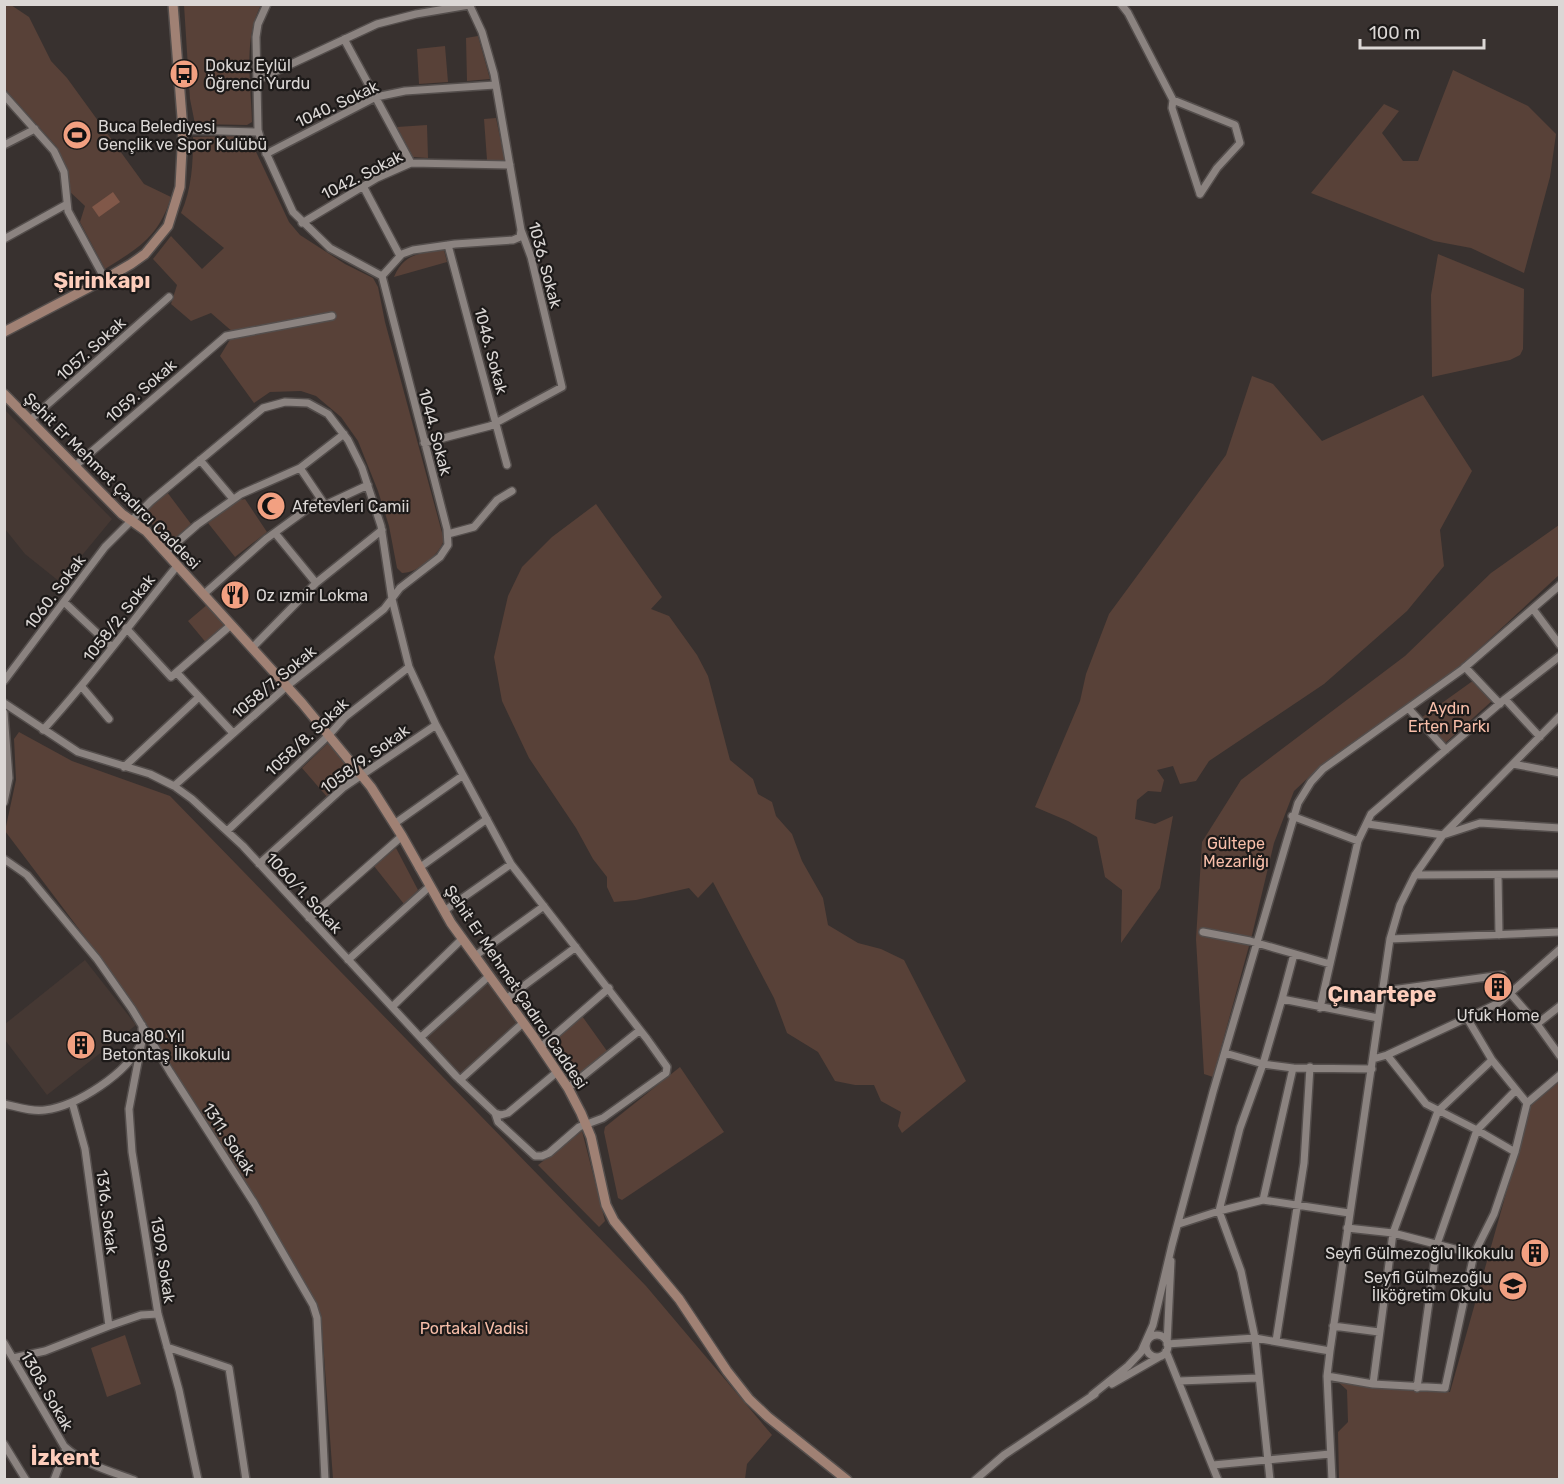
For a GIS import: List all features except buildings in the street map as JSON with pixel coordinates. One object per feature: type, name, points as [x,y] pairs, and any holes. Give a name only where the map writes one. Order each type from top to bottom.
[{"type":"main road","points":[[4,332],[105,279],[145,254],[168,226],[180,187],[183,130],[173,4]]},
{"type":"main road","name":"Şehit Er Mehmet Çadırcı Caddesi","points":[[4,394],[75,466],[146,531],[287,686],[362,775],[402,836],[429,886],[462,939],[568,1088],[591,1137],[606,1205],[614,1221],[679,1299],[727,1371],[749,1399],[768,1417],[847,1479]]},
{"type":"street","points":[[267,4],[261,14],[256,37],[258,132],[293,212],[330,248],[382,276],[400,256],[413,250],[513,240],[520,237],[521,230]]},
{"type":"street","points":[[1121,4],[1128,13],[1173,100],[1172,108],[1200,194],[1217,168],[1240,143],[1235,125],[1173,100]]},
{"type":"street","points":[[257,80],[377,24],[416,14],[469,5]]},
{"type":"street","name":"1036. Sokak","points":[[424,443],[496,423],[562,387],[531,257],[521,230],[495,85],[482,32],[469,5]]},
{"type":"street","points":[[344,39],[411,163]]},
{"type":"street","name":"1040. Sokak","points":[[266,153],[376,98],[405,91],[495,85]]},
{"type":"street","points":[[4,95],[54,151],[64,172],[68,211],[105,279]]},
{"type":"street","points":[[4,145],[35,129]]},
{"type":"street","points":[[183,130],[258,132]]},
{"type":"street","name":"1042. Sokak","points":[[302,223],[363,186],[411,163],[510,165]]},
{"type":"street","points":[[363,186],[400,256]]},
{"type":"street","points":[[4,238],[67,204]]},
{"type":"street","name":"1046. Sokak","points":[[448,245],[507,465]]},
{"type":"street","name":"1044. Sokak","points":[[382,276],[448,534]]},
{"type":"street","name":"1057. Sokak","points":[[30,420],[169,297]]},
{"type":"street","name":"1059. Sokak","points":[[75,466],[226,336],[332,316]]},
{"type":"street","name":"1060. Sokak","points":[[4,681],[105,547],[151,501],[262,408],[279,402],[303,402],[319,408],[332,418],[344,434],[356,455],[368,485],[382,530],[392,599],[409,667],[462,776],[512,864],[609,988],[668,1070],[660,1079],[603,1118],[586,1125]]},
{"type":"street","points":[[165,552],[196,525],[233,499],[300,468],[344,434]]},
{"type":"street","points":[[200,460],[233,499]]},
{"type":"street","points":[[300,468],[325,505],[368,485]]},
{"type":"street","points":[[392,599],[400,588],[440,557],[448,545],[448,534],[474,527],[497,501],[512,491]]},
{"type":"street","points":[[204,594],[275,532],[321,499]]},
{"type":"street","points":[[252,648],[316,583],[382,530]]},
{"type":"street","points":[[275,532],[316,583]]},
{"type":"street","name":"1058/2. Sokak","points":[[43,730],[82,687],[126,628],[177,566]]},
{"type":"street","points":[[1330,1351],[1255,1338],[1164,1350],[1150,1354],[1146,1348],[1172,1245],[1292,816],[1305,791],[1323,770],[1466,667],[1560,585]]},
{"type":"street","name":"1058/7. Sokak","points":[[174,786],[287,686],[384,609],[392,599]]},
{"type":"street","points":[[64,602],[112,647]]},
{"type":"street","points":[[1533,609],[1560,645]]},
{"type":"street","points":[[126,628],[171,677],[231,625]]},
{"type":"street","points":[[1320,1008],[1358,841],[1371,814],[1502,701],[1560,656]]},
{"type":"street","name":"1058/8. Sokak","points":[[227,831],[329,735],[345,717],[409,667]]},
{"type":"street","points":[[1466,667],[1540,737]]},
{"type":"street","points":[[177,673],[233,734]]},
{"type":"street","name":"1058/2. Sokak","points":[[82,687],[109,720]]},
{"type":"street","points":[[124,766],[199,697]]},
{"type":"street","name":"1060/1. Sokak","points":[[4,703],[78,752],[150,774],[174,786],[192,799],[259,864],[460,1080],[495,1113],[498,1122],[528,1152],[535,1156],[542,1156],[579,1127],[586,1125]]},
{"type":"street","points":[[1409,709],[1446,750]]},
{"type":"street","points":[[4,713],[9,778],[4,802]]},
{"type":"street","points":[[1332,1479],[1328,1376],[1330,1351],[1390,939],[1400,905],[1415,875],[1443,835],[1559,718]]},
{"type":"street","name":"1058/9. Sokak","points":[[259,864],[344,787],[436,725]]},
{"type":"street","points":[[1513,764],[1560,773]]},
{"type":"street","points":[[394,824],[462,776]]},
{"type":"street","points":[[1292,816],[1358,841]]},
{"type":"street","points":[[419,868],[487,819]]},
{"type":"street","points":[[1368,824],[1443,835],[1480,823],[1560,828]]},
{"type":"street","points":[[309,918],[402,836]]},
{"type":"street","name":"1311. Sokak","points":[[4,859],[27,874],[97,959],[142,1024],[254,1203],[313,1305],[317,1318],[325,1479]]},
{"type":"street","points":[[444,911],[512,864]]},
{"type":"street","points":[[1415,875],[1560,874]]},
{"type":"street","points":[[1498,875],[1499,934]]},
{"type":"street","points":[[348,960],[429,886]]},
{"type":"street","points":[[475,956],[544,906]]},
{"type":"street","points":[[1203,932],[1258,944],[1330,964]]},
{"type":"street","points":[[1390,939],[1560,932]]},
{"type":"street","points":[[393,1006],[462,939]]},
{"type":"street","points":[[506,999],[576,947]]},
{"type":"street","points":[[1373,1059],[1387,1055],[1499,1003],[1560,949]]},
{"type":"street","points":[[1270,1479],[1266,1460],[1255,1338],[1241,1271],[1219,1211],[1240,1128],[1263,1064],[1294,954]]},
{"type":"street","points":[[1384,991],[1502,975],[1510,993],[1537,1024],[1560,1056]]},
{"type":"street","points":[[421,1037],[489,976]]},
{"type":"street","points":[[541,1047],[609,988]]},
{"type":"street","points":[[1282,999],[1378,1018]]},
{"type":"street","points":[[1537,1024],[1560,1006]]},
{"type":"street","points":[[1467,1018],[1492,1060],[1527,1103]]},
{"type":"street","points":[[460,1080],[523,1023]]},
{"type":"street","name":"1309. Sokak","points":[[142,1024],[142,1041],[129,1109],[132,1152],[158,1314],[179,1390],[198,1479]]},
{"type":"street","points":[[568,1088],[640,1030]]},
{"type":"street","points":[[4,1104],[36,1111],[53,1109],[72,1102],[120,1070],[130,1061],[142,1041]]},
{"type":"street","points":[[1225,1053],[1263,1064],[1293,1068],[1372,1069]]},
{"type":"street","points":[[1387,1055],[1426,1104],[1515,1152]]},
{"type":"street","points":[[1372,1384],[1393,1233],[1437,1111],[1492,1060]]},
{"type":"street","points":[[1276,1341],[1304,1163],[1310,1067]]},
{"type":"street","points":[[1263,1200],[1293,1068]]},
{"type":"street","points":[[495,1113],[501,1115],[508,1113],[557,1072]]},
{"type":"street","points":[[1328,1376],[1372,1384],[1445,1388],[1474,1254],[1494,1214],[1515,1152],[1527,1103],[1560,1075]]},
{"type":"street","points":[[1417,1388],[1437,1244],[1477,1130],[1515,1091]]},
{"type":"street","name":"1316. Sokak","points":[[72,1102],[85,1149],[109,1326]]},
{"type":"street","points":[[1179,1224],[1263,1200],[1296,1207],[1349,1213]]},
{"type":"street","points":[[1347,1228],[1393,1233],[1474,1254]]},
{"type":"street","points":[[1164,1350],[1172,1245]]},
{"type":"street","points":[[13,1358],[45,1351],[141,1315],[158,1314]]},
{"type":"street","points":[[1333,1326],[1379,1332]]},
{"type":"street","points":[[1092,1395],[1128,1366],[1151,1336],[1158,1335],[1164,1338],[1164,1350],[1179,1381],[1218,1479]]},
{"type":"street","name":"1308. Sokak","points":[[4,1343],[55,1433],[66,1448],[83,1460],[134,1479]]},
{"type":"street","points":[[167,1347],[230,1368],[246,1479]]},
{"type":"street","points":[[975,1479],[1004,1455],[1092,1395],[1164,1350]]},
{"type":"street","points":[[1179,1381],[1258,1378]]},
{"type":"street","points":[[4,1444],[26,1479]]},
{"type":"street","points":[[63,1479],[55,1476],[66,1448]]},
{"type":"street","points":[[1213,1465],[1330,1454]]},
{"type":"shaded area","points":[[113,192],[120,202],[99,217],[92,207]]},
{"type":"shaded area","points":[[4,409],[112,519],[60,582],[25,554],[5,529]]},
{"type":"shaded area","points":[[85,960],[136,1025],[47,1095],[5,1040],[5,1024]]},
{"type":"shaded area","points":[[488,983],[519,1023],[460,1074],[425,1038]]},
{"type":"green space","name":"Buca Belediyesi Gençlik ve Spor Kulübü","points":[[5,5],[11,5],[29,17],[51,61],[67,78],[144,184],[171,197],[160,222],[146,240],[105,269],[80,222],[85,206],[68,190],[67,168],[57,147],[5,89]]},
{"type":"green space","points":[[184,5],[261,5],[255,18],[250,47],[252,122],[247,125],[195,124],[190,99]]},
{"type":"green space","points":[[478,36],[490,79],[467,81],[466,38]]},
{"type":"green space","points":[[445,46],[448,82],[419,84],[417,49]]},
{"type":"green space","points":[[1453,70],[1528,106],[1556,134],[1550,177],[1524,273],[1471,248],[1434,241],[1311,193],[1384,104],[1399,111],[1382,133],[1403,161],[1418,161]]},
{"type":"green space","points":[[496,118],[505,161],[487,160],[484,119]]},
{"type":"green space","points":[[427,125],[428,158],[413,157],[397,127]]},
{"type":"green space","points":[[241,136],[250,139],[289,222],[300,235],[345,264],[373,278],[378,287],[385,322],[444,540],[433,557],[415,570],[402,573],[397,568],[389,526],[378,491],[358,441],[341,417],[316,396],[301,391],[270,392],[254,403],[220,356],[234,333],[211,313],[191,321],[171,304],[177,285],[153,259],[171,236],[202,269],[224,248],[181,213],[188,194],[191,176],[193,137]]},
{"type":"green space","points":[[444,250],[447,262],[394,277],[408,259]]},
{"type":"green space","points":[[1438,254],[1524,289],[1523,349],[1520,355],[1510,360],[1432,377],[1431,295]]},
{"type":"green space","points":[[1252,376],[1273,384],[1322,441],[1423,395],[1472,471],[1440,530],[1444,566],[1407,611],[1324,684],[1209,761],[1196,781],[1180,784],[1173,766],[1157,770],[1164,780],[1161,792],[1148,791],[1137,800],[1135,819],[1155,824],[1173,816],[1160,888],[1121,943],[1122,890],[1105,877],[1097,837],[1035,807],[1080,701],[1086,674],[1109,614],[1226,455]]},
{"type":"green space","points":[[167,492],[191,524],[176,537],[168,540],[142,514]]},
{"type":"green space","points":[[245,499],[267,532],[235,557],[208,523],[240,500]]},
{"type":"green space","points":[[596,504],[662,597],[651,609],[669,616],[697,655],[708,676],[730,760],[753,779],[758,794],[772,802],[776,816],[792,834],[802,861],[823,898],[828,925],[858,943],[881,949],[904,960],[966,1081],[902,1133],[898,1126],[901,1112],[881,1101],[874,1085],[855,1085],[835,1081],[818,1052],[787,1033],[774,998],[713,882],[698,898],[689,888],[636,900],[614,902],[607,887],[607,877],[593,859],[576,828],[529,758],[502,701],[494,657],[508,596],[522,567],[552,537]]},
{"type":"green space","name":"Gültepe Mezarlığı","points":[[1559,525],[1559,575],[1453,673],[1324,763],[1294,791],[1274,843],[1252,935],[1213,1077],[1204,1074],[1196,939],[1202,842],[1241,780],[1405,656],[1491,573]]},
{"type":"green space","points":[[208,604],[229,627],[208,645],[188,621]]},
{"type":"green space","name":"Aydın Erten Parkı","points":[[1474,680],[1493,700],[1444,744],[1421,718]]},
{"type":"green space","name":"Portakal Vadisi","points":[[19,732],[72,761],[170,796],[646,1286],[772,1435],[747,1464],[745,1479],[333,1479],[321,1314],[94,949],[5,831],[16,780],[14,739]]},
{"type":"green space","points":[[328,743],[354,774],[328,798],[302,768]]},
{"type":"green space","points":[[396,848],[418,890],[404,904],[374,866]]},
{"type":"green space","points":[[582,1016],[607,1051],[581,1074],[577,1074],[564,1058],[559,1057],[550,1044]]},
{"type":"green space","points":[[680,1067],[724,1132],[622,1200],[618,1198],[604,1132],[605,1127]]},
{"type":"green space","points":[[1559,1082],[1559,1479],[1339,1479],[1338,1432],[1348,1422],[1347,1390],[1337,1381],[1450,1392],[1531,1105]]},
{"type":"green space","points":[[582,1131],[605,1221],[599,1227],[538,1165]]},
{"type":"green space","points":[[125,1335],[141,1384],[107,1397],[91,1348]]},
{"type":"place","name":"Dokuz Eylül Öğrenci Yurdu","points":[[184,74]]},
{"type":"place","name":"Buca Belediyesi Gençlik ve Spor Kulübü","points":[[77,135]]},
{"type":"place","name":"Afetevleri Camii","points":[[271,506]]},
{"type":"place","name":"Oz ızmir Lokma","points":[[235,595]]},
{"type":"place","name":"Ufuk Home","points":[[1498,987]]},
{"type":"place","name":"Buca 80.Yıl Betontaş İlkokulu","points":[[81,1045]]},
{"type":"place","name":"Seyfi Gülmezoğlu İlkokulu","points":[[1535,1253]]},
{"type":"place","name":"Seyfi Gülmezoğlu İlköğretim Okulu","points":[[1513,1286]]},
{"type":"district","name":"Şirinkapı","points":[[102,280]]},
{"type":"district","name":"Çınartepe","points":[[1382,994]]},
{"type":"district","name":"İzkent","points":[[65,1457]]}]
